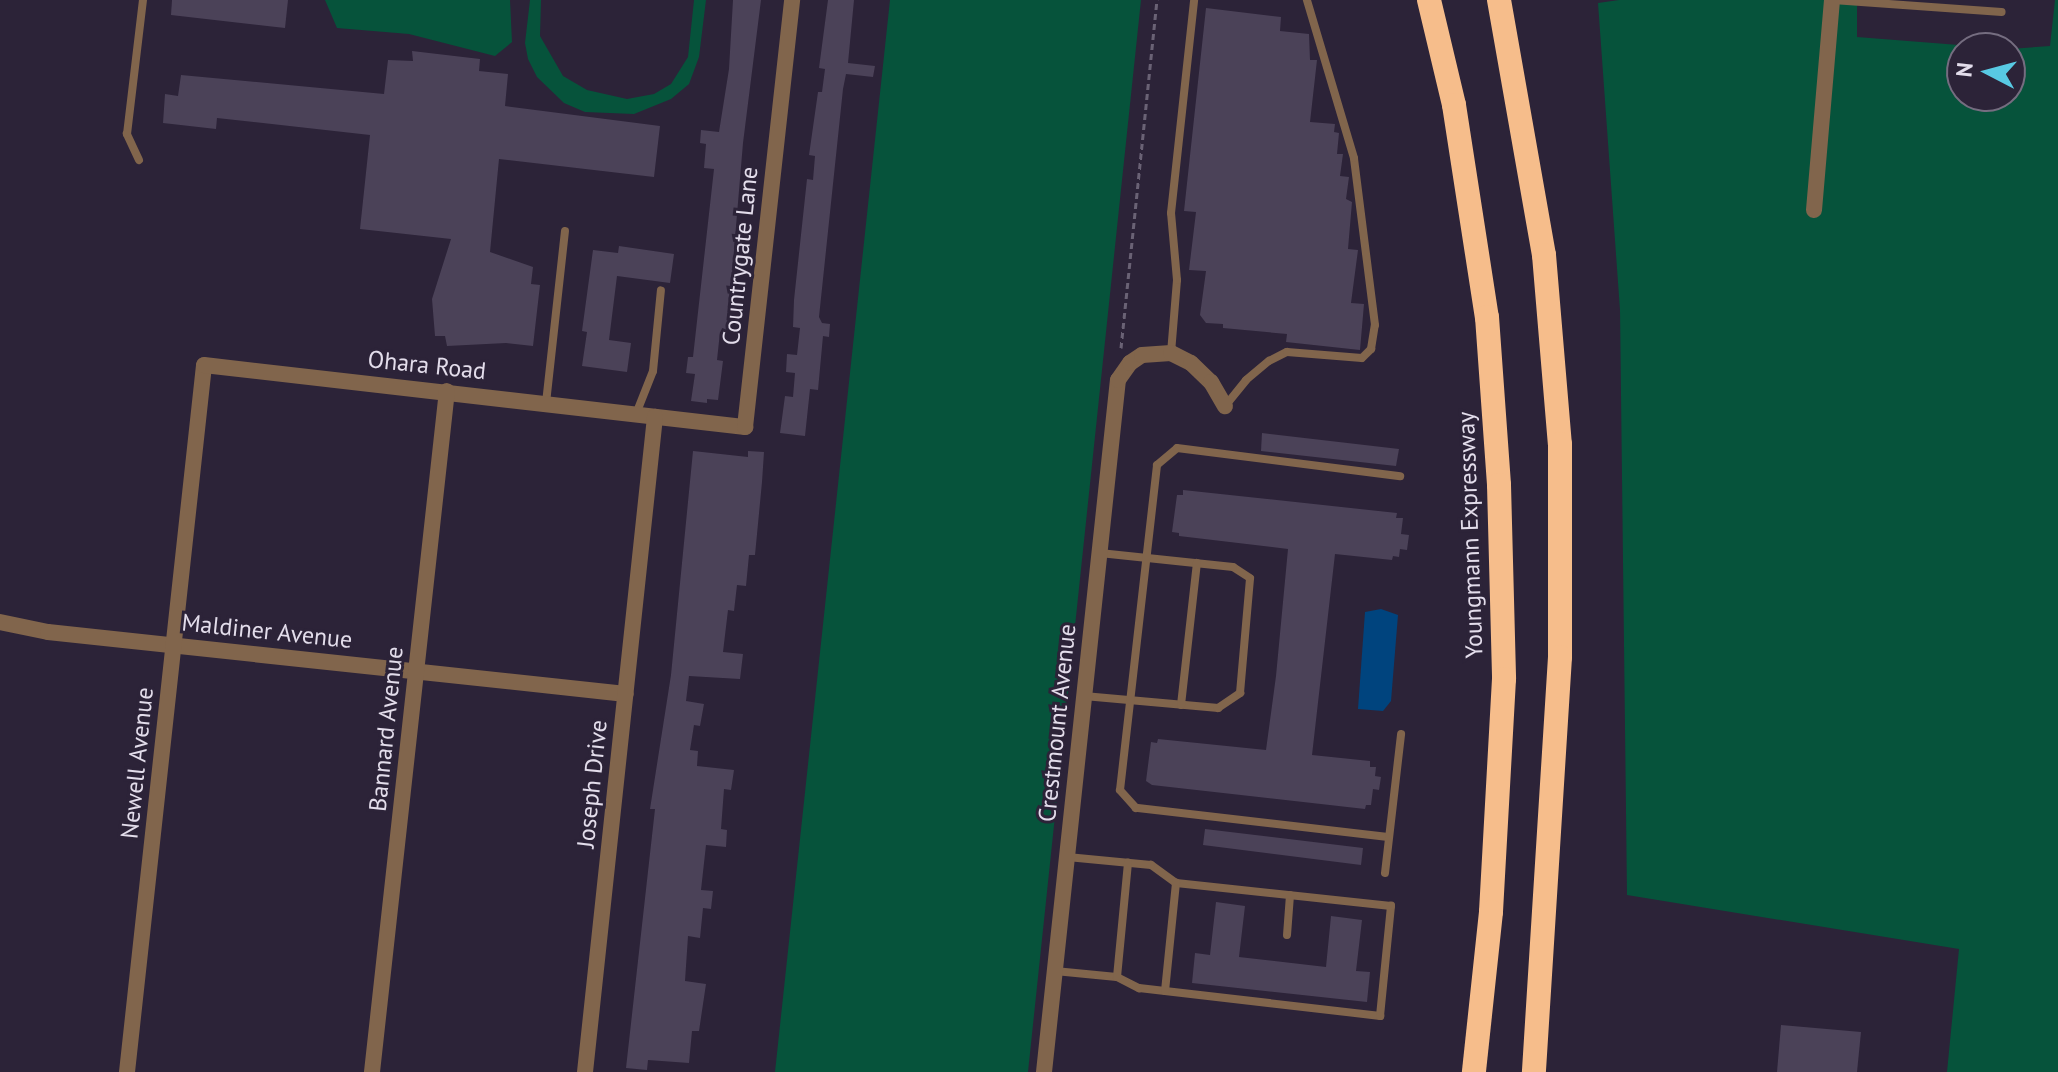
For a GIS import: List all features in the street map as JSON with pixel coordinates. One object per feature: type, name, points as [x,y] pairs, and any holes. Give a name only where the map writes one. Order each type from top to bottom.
[{"type":"highway","name":"Youngmann Expressway","points":[[1429,0],[1454,105],[1487,317],[1499,485],[1504,679],[1491,912],[1474,1072]]},
{"type":"highway","points":[[1499,0],[1544,255],[1560,444],[1560,657],[1534,1072]]},
{"type":"street","name":"Countrygate Lane","points":[[655,417],[745,427],[792,0]]},
{"type":"street","points":[[1814,210],[1832,0]]},
{"type":"street","name":"Crestmount Avenue","points":[[1044,1072],[1118,380],[1130,363],[1142,355],[1171,353]]},
{"type":"street","points":[[1171,353],[1191,363],[1211,382],[1225,406]]},
{"type":"street","name":"Ohara Road","points":[[193,458],[204,365],[655,417]]},
{"type":"street","name":"Bannard Avenue","points":[[372,1072],[447,391]]},
{"type":"street","name":"Joseph Drive","points":[[585,1072],[655,417]]},
{"type":"street","name":"Newell Avenue","points":[[127,1072],[193,458]]},
{"type":"street","name":"Maldiner Avenue","points":[[0,622],[48,632],[626,694]]},
{"type":"lane","points":[[139,160],[127,134],[143,0]]},
{"type":"lane","points":[[1171,353],[1177,280],[1171,213],[1194,0]]},
{"type":"lane","points":[[1225,406],[1246,380],[1269,361],[1287,352],[1362,358],[1371,349],[1375,325],[1354,158],[1307,0]]},
{"type":"lane","points":[[1832,0],[2002,12]]},
{"type":"lane","points":[[546,403],[565,231]]},
{"type":"lane","points":[[635,414],[653,371],[661,290]]},
{"type":"lane","points":[[1388,837],[1136,808],[1120,790],[1157,465],[1177,448],[1400,476]]},
{"type":"lane","points":[[1084,696],[1218,708],[1240,693],[1250,578],[1233,567],[1100,553]]},
{"type":"lane","points":[[1181,705],[1197,563]]},
{"type":"lane","points":[[1385,873],[1401,734]]},
{"type":"lane","points":[[1055,971],[1117,977],[1139,988],[1380,1016],[1391,906],[1176,883],[1151,865],[1067,857]]},
{"type":"lane","points":[[1117,977],[1128,863]]},
{"type":"lane","points":[[1165,991],[1176,883]]},
{"type":"lane","points":[[1287,935],[1290,895]]},
{"type":"path","points":[[1121,348],[1157,0]]},
{"type":"green space","points":[[325,0],[510,0],[512,42],[495,56],[409,34],[337,28]]},
{"type":"green space","points":[[530,0],[541,0],[540,36],[563,76],[587,90],[627,99],[654,94],[671,84],[688,57],[694,0],[706,0],[699,57],[689,84],[671,99],[634,114],[585,112],[564,103],[537,77],[528,59],[525,43]]},
{"type":"green space","points":[[890,0],[1141,0],[1028,1072],[775,1072]]},
{"type":"green space","points":[[1619,0],[1857,0],[1857,37],[1946,44],[1946,112],[2026,112],[2026,48],[2050,46],[2055,0],[2058,0],[2058,1072],[1947,1072],[1959,949],[1627,895],[1620,310],[1598,3]]},
{"type":"water","points":[[1381,609],[1398,615],[1391,701],[1383,711],[1358,709],[1365,612]]},
{"type":"building","points":[[172,0],[288,0],[285,28],[171,15]]},
{"type":"building","points":[[733,0],[761,0],[743,143],[732,274],[734,304],[730,303],[726,333],[720,332],[717,360],[723,361],[718,400],[707,399],[707,403],[691,401],[695,374],[686,373],[688,357],[693,357],[714,169],[704,168],[706,144],[700,143],[701,130],[719,132],[729,69]]},
{"type":"building","points":[[828,0],[854,0],[848,63],[875,66],[873,77],[846,74],[843,89],[819,317],[822,323],[830,324],[829,337],[823,336],[818,390],[810,389],[805,436],[780,433],[785,396],[793,397],[795,373],[786,372],[787,354],[797,355],[800,328],[793,327],[794,300],[807,179],[813,180],[815,156],[809,155],[818,92],[822,92],[825,69],[819,68]]},
{"type":"building","points":[[1206,8],[1281,17],[1280,31],[1309,34],[1310,60],[1317,60],[1310,122],[1335,124],[1334,132],[1339,133],[1337,154],[1343,154],[1340,176],[1349,177],[1346,199],[1352,202],[1348,249],[1358,250],[1351,303],[1364,304],[1360,350],[1286,342],[1287,334],[1223,328],[1223,324],[1206,323],[1200,315],[1206,271],[1189,270],[1196,212],[1184,211]]},
{"type":"building","points":[[412,51],[480,59],[479,71],[508,74],[505,106],[660,126],[654,177],[499,159],[490,252],[533,267],[531,284],[540,285],[533,346],[506,343],[447,346],[445,336],[435,336],[432,299],[451,239],[360,229],[370,135],[217,118],[216,129],[163,123],[165,94],[178,96],[181,75],[384,94],[388,60],[413,61]]},
{"type":"building","points":[[619,246],[674,254],[670,283],[617,276],[609,340],[631,343],[627,372],[582,366],[587,332],[582,331],[593,250],[618,253]]},
{"type":"building","points":[[1262,433],[1399,449],[1396,466],[1261,451]]},
{"type":"building","points":[[693,451],[748,457],[748,451],[764,452],[762,482],[755,555],[749,555],[746,586],[737,585],[734,611],[728,610],[723,652],[743,654],[740,679],[689,676],[686,701],[704,704],[700,726],[694,725],[690,750],[698,751],[697,766],[734,770],[731,790],[724,789],[721,829],[727,830],[726,847],[706,845],[701,890],[713,891],[711,909],[703,908],[700,938],[688,936],[685,981],[706,984],[699,1031],[692,1031],[689,1063],[648,1060],[647,1070],[626,1068],[655,809],[650,809],[671,675]]},
{"type":"building","points":[[1183,490],[1397,513],[1396,518],[1403,518],[1401,534],[1409,535],[1407,550],[1400,549],[1399,557],[1393,556],[1392,560],[1335,554],[1312,755],[1370,761],[1370,767],[1376,767],[1375,776],[1381,777],[1379,790],[1373,789],[1371,805],[1366,805],[1365,809],[1152,785],[1146,781],[1151,742],[1157,743],[1158,739],[1266,750],[1276,676],[1288,549],[1179,536],[1179,533],[1172,532],[1177,495],[1183,495]]},
{"type":"building","points":[[1205,829],[1363,848],[1361,865],[1203,845]]},
{"type":"building","points":[[1216,902],[1245,906],[1239,957],[1326,967],[1331,916],[1362,920],[1356,971],[1370,972],[1367,1002],[1192,983],[1195,953],[1210,955]]},
{"type":"building","points":[[1781,1025],[1861,1032],[1857,1072],[1777,1072]]}]
